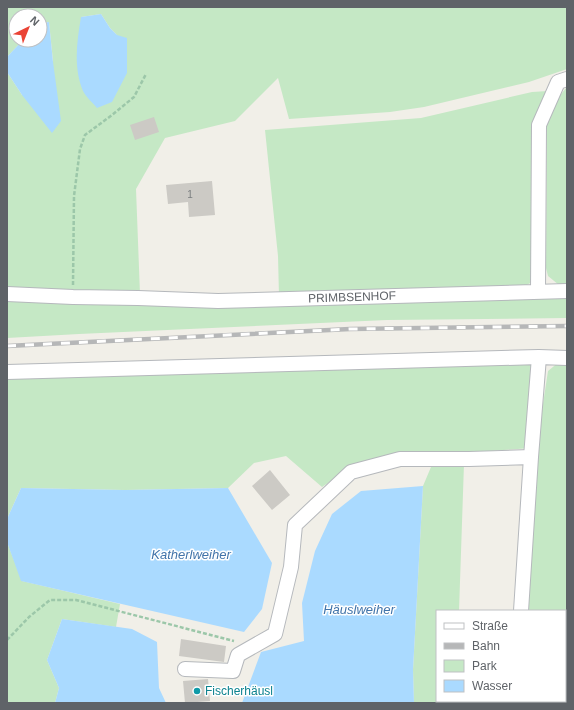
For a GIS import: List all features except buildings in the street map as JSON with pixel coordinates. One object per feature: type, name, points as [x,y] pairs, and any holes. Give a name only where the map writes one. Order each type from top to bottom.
[{"type":"lane","points":[[538,292],[539,125],[558,82],[567,79]]},
{"type":"lane","name":"PRIMBSENHOF","points":[[7,294],[218,301],[567,291]]},
{"type":"lane","points":[[521,610],[530,457],[539,357]]},
{"type":"lane","points":[[7,372],[539,357],[567,358]]},
{"type":"lane","points":[[185,669],[233,671],[238,655],[275,634],[291,567],[295,525],[351,472],[400,459],[530,457]]},
{"type":"path","points":[[73,297],[74,196],[80,149],[85,136],[134,97],[146,74]]},
{"type":"path","points":[[7,640],[29,617],[50,600],[76,600],[254,646]]},
{"type":"green space","points":[[7,7],[567,7],[567,69],[529,82],[424,107],[390,112],[289,119],[278,78],[235,121],[165,138],[136,189],[140,294],[7,290],[7,72],[22,95],[53,61],[48,22],[48,8],[8,8],[8,48],[15,48],[7,57]],"holes":[[[101,14],[110,28],[117,35],[81,17]]]},
{"type":"green space","points":[[567,87],[567,285],[559,285],[548,276],[546,268],[547,125],[556,100]]},
{"type":"green space","points":[[548,91],[532,282],[525,286],[279,296],[278,256],[265,130],[421,118],[532,92]]},
{"type":"green space","points":[[567,298],[567,318],[387,320],[7,338],[7,301]]},
{"type":"green space","points":[[539,357],[530,448],[466,453],[351,467],[322,487],[286,456],[254,463],[228,488],[125,490],[21,488],[7,519],[7,372]]},
{"type":"green space","points":[[559,362],[567,362],[567,703],[524,703],[566,702],[566,610],[527,610],[541,417],[548,371]]},
{"type":"green space","points":[[464,464],[459,610],[436,610],[436,702],[455,703],[414,703],[413,670],[423,486],[431,467]]},
{"type":"green space","points":[[7,542],[22,581],[120,604],[116,627],[62,619],[47,660],[59,688],[55,703],[7,703]]},
{"type":"water","points":[[101,14],[110,28],[117,35],[127,38],[127,73],[112,102],[97,108],[83,91],[78,73],[77,54],[81,17]]},
{"type":"water","points":[[48,22],[61,121],[52,133],[22,95],[7,72],[7,57],[15,48],[48,48]]},
{"type":"water","name":"Häuslweiher","points":[[423,486],[413,670],[414,703],[242,703],[261,652],[304,641],[302,603],[315,551],[332,514],[361,491]]},
{"type":"water","name":"Katherlweiher","points":[[21,488],[125,490],[228,488],[272,563],[262,609],[244,632],[21,581],[7,542],[7,519]]},
{"type":"water","points":[[62,619],[132,629],[157,642],[159,688],[166,703],[55,703],[59,688],[47,660]]},
{"type":"railway","points":[[7,346],[350,329],[567,326]]},
{"type":"place","name":"Fischerhäusl","points":[[197,691]]}]
